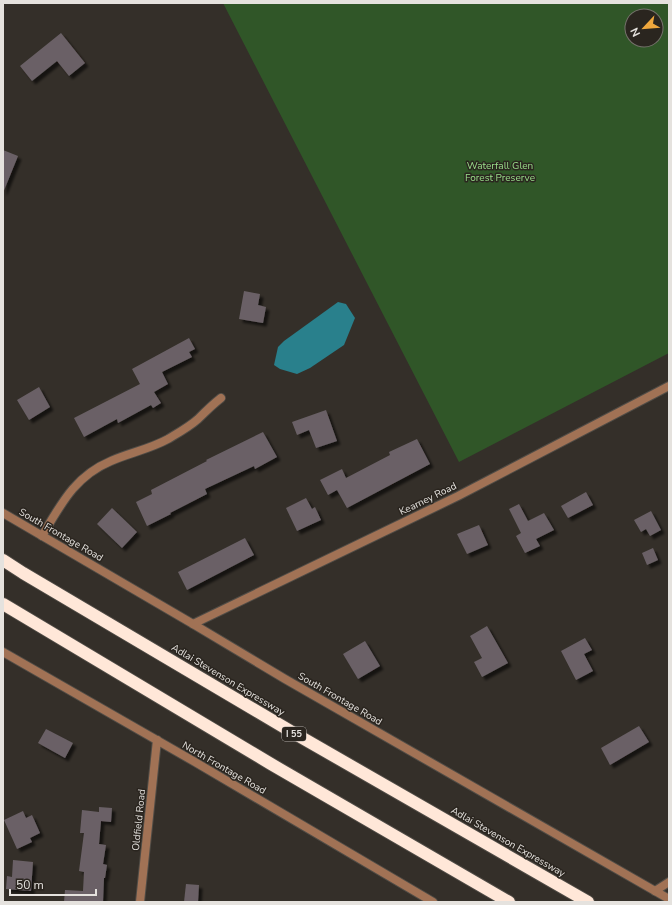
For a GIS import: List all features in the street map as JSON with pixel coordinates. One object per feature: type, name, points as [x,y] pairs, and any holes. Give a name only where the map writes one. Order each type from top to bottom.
[{"type":"highway","name":"Adlai Stevenson Expressway","points":[[3,560],[292,732],[588,902]]},
{"type":"highway","points":[[3,604],[278,768],[509,902]]},
{"type":"street","name":"Kearney Road","points":[[193,624],[458,496],[669,386]]},
{"type":"street","points":[[42,536],[66,495],[82,478],[102,465],[151,447],[181,431],[221,398]]},
{"type":"street","name":"South Frontage Road","points":[[3,513],[285,679],[669,899]]},
{"type":"street","name":"North Frontage Road","points":[[3,652],[434,902]]},
{"type":"street","name":"Oldfield Road","points":[[140,902],[157,740]]},
{"type":"street","points":[[655,891],[669,882]]},
{"type":"green space","name":"Waterfall Glen Forest Preserve","points":[[223,3],[669,3],[669,353],[459,462]]},
{"type":"water","points":[[338,302],[346,304],[355,318],[344,345],[310,368],[297,374],[280,369],[274,365],[278,347],[284,341]]},
{"type":"building","points":[[61,33],[85,63],[69,76],[57,61],[32,81],[20,66]]},
{"type":"building","points":[[3,150],[18,156],[3,193]]},
{"type":"building","points":[[244,291],[260,294],[258,305],[266,307],[263,323],[239,319]]},
{"type":"building","points":[[189,338],[195,349],[189,352],[192,357],[162,372],[168,384],[154,392],[161,403],[153,408],[151,405],[118,423],[117,419],[84,437],[74,418],[140,384],[132,369]]},
{"type":"building","points":[[39,387],[50,407],[29,420],[17,400]]},
{"type":"building","points":[[326,410],[337,441],[316,448],[309,430],[297,435],[292,422]]},
{"type":"building","points":[[263,432],[277,457],[255,469],[254,466],[205,489],[207,494],[147,526],[136,502],[152,494],[151,490],[207,461],[206,460]]},
{"type":"building","points":[[417,439],[430,464],[347,508],[337,490],[328,495],[320,480],[342,469],[346,478],[390,455],[389,452]]},
{"type":"building","points":[[586,492],[593,505],[568,518],[561,506]]},
{"type":"building","points":[[306,498],[312,509],[315,507],[321,520],[297,531],[286,508]]},
{"type":"building","points":[[519,504],[528,521],[544,513],[554,530],[536,539],[540,546],[525,553],[516,536],[521,533],[509,509]]},
{"type":"building","points":[[112,508],[137,532],[122,548],[97,524]]},
{"type":"building","points":[[651,511],[661,530],[650,536],[646,529],[641,532],[634,520]]},
{"type":"building","points":[[479,525],[488,545],[467,554],[457,534]]},
{"type":"building","points":[[245,538],[254,555],[187,590],[178,572]]},
{"type":"building","points":[[653,548],[658,560],[647,565],[642,553]]},
{"type":"building","points":[[487,626],[508,663],[482,677],[474,662],[482,658],[470,636]]},
{"type":"building","points":[[585,638],[592,650],[584,654],[593,671],[576,680],[561,651]]},
{"type":"building","points":[[365,641],[380,666],[358,679],[343,654]]},
{"type":"building","points":[[639,726],[649,742],[610,765],[601,748]]},
{"type":"building","points":[[46,729],[73,743],[65,758],[38,743]]},
{"type":"building","points":[[99,807],[112,808],[111,822],[101,821],[99,844],[106,845],[103,864],[107,865],[104,878],[103,902],[64,902],[65,890],[83,891],[84,872],[79,871],[84,833],[80,833],[82,810],[99,812]]},
{"type":"building","points":[[23,811],[26,818],[32,815],[40,833],[30,838],[32,842],[17,849],[4,820]]},
{"type":"building","points":[[13,860],[33,862],[31,891],[6,889],[7,876],[12,877]]},
{"type":"building","points":[[186,884],[199,885],[198,902],[184,902]]}]
